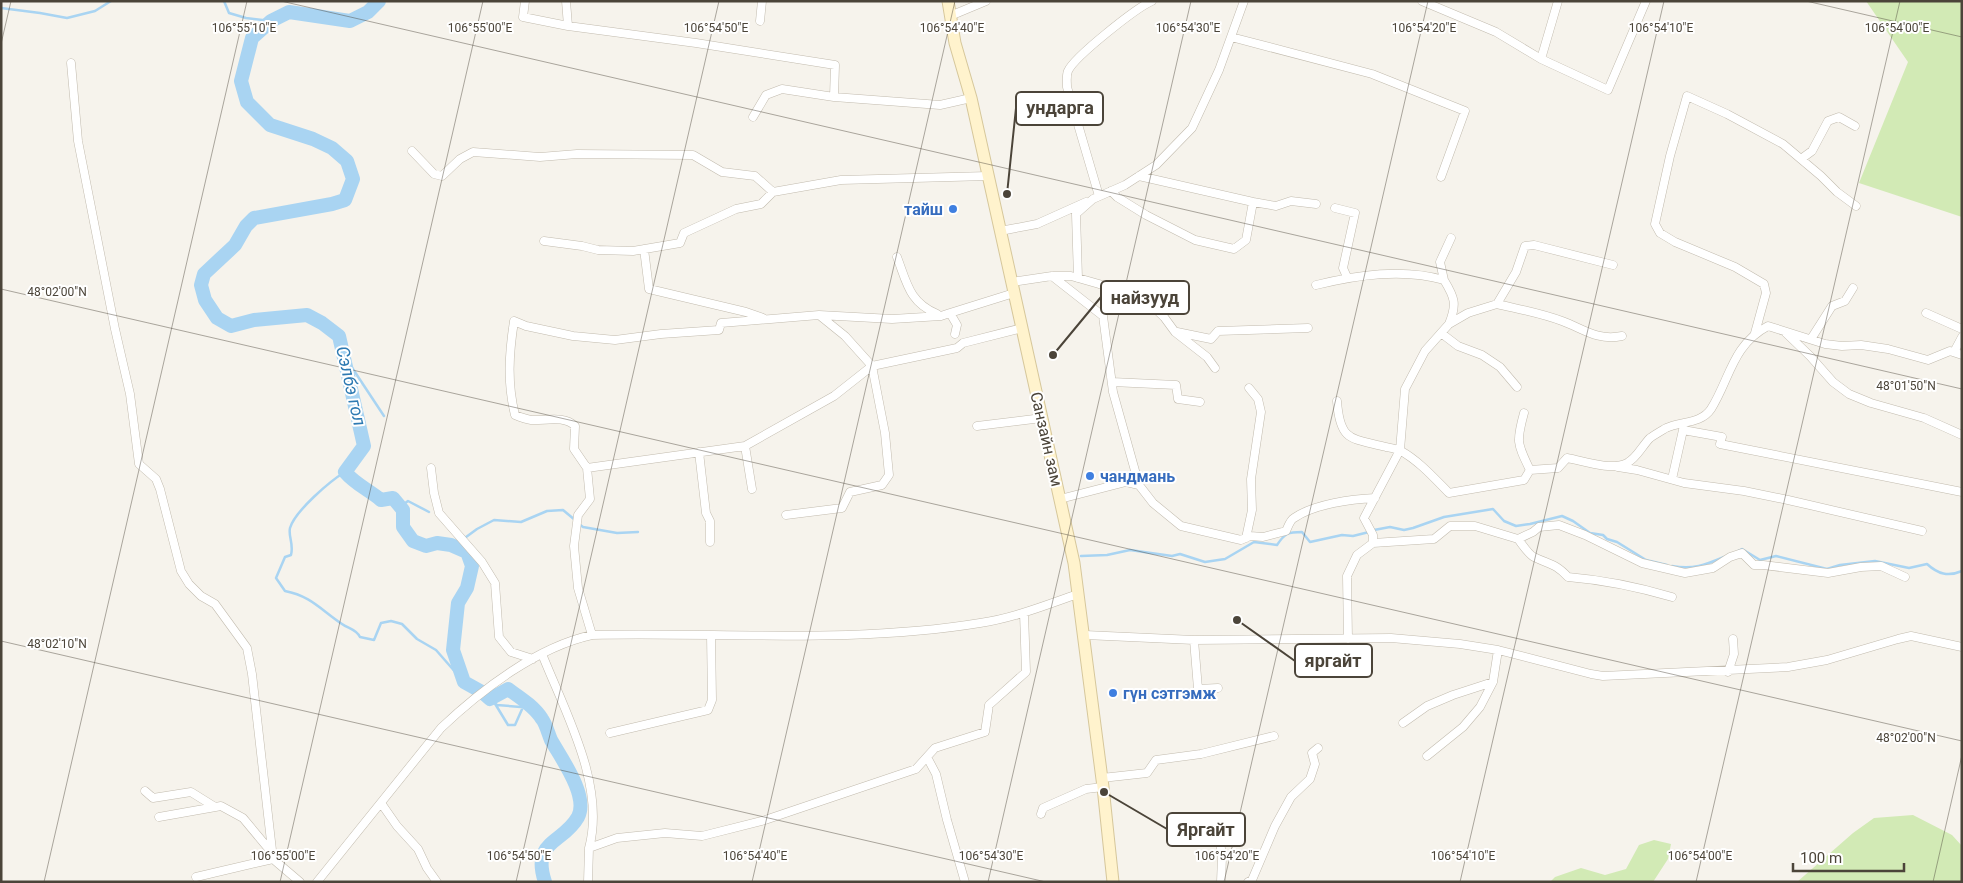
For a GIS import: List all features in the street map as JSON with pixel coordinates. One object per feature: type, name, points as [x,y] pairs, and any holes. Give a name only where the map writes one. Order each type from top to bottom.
[{"type":"main road","name":"Санзайн зам","points":[[948,1],[955,43],[971,98],[1073,558],[1085,635],[1088,677],[1103,782],[1113,882]]},
{"type":"street","points":[[525,1],[523,17],[568,26],[690,42],[835,65],[834,97]]},
{"type":"street","points":[[566,1],[568,26]]},
{"type":"street","points":[[760,21],[762,1]]},
{"type":"street","points":[[950,16],[986,1]]},
{"type":"street","points":[[1096,198],[1067,87],[1068,72],[1075,62],[1122,21],[1152,1]]},
{"type":"street","points":[[1000,231],[1036,224],[1111,192],[1156,165],[1192,128],[1219,70],[1244,1]]},
{"type":"street","points":[[1422,1],[1496,32],[1541,59],[1608,90],[1646,1]]},
{"type":"street","points":[[1541,59],[1558,1]]},
{"type":"street","points":[[1231,37],[1372,74],[1465,111],[1441,177]]},
{"type":"street","points":[[71,63],[78,141],[115,329],[130,394],[140,464],[156,479],[182,571],[189,584],[201,596],[214,604],[247,648],[252,674],[273,857]]},
{"type":"street","points":[[753,117],[766,94],[782,89],[834,97],[940,105],[971,98]]},
{"type":"street","points":[[1611,466],[1627,463],[1639,453],[1650,438],[1668,428],[1701,418],[1710,410],[1731,365],[1755,333],[1766,293],[1764,284],[1735,267],[1675,242],[1660,233],[1654,224],[1687,96],[1768,134],[1783,144],[1837,192],[1856,206]]},
{"type":"street","points":[[1801,159],[1812,151],[1828,121],[1839,117],[1855,126]]},
{"type":"street","points":[[412,151],[434,174],[442,176],[460,159],[473,152],[540,157],[577,154],[693,155],[722,172],[755,176],[773,192]]},
{"type":"street","points":[[544,241],[598,250],[633,251],[680,243],[684,233],[736,209],[761,204],[773,192],[841,180],[988,176]]},
{"type":"street","points":[[1139,176],[1276,206],[1291,201],[1316,204]]},
{"type":"street","points":[[1111,192],[1146,215],[1195,240],[1234,249],[1246,240],[1253,202]]},
{"type":"street","points":[[1078,278],[1076,214],[1096,198]]},
{"type":"street","points":[[1335,208],[1355,213],[1343,268],[1347,277]]},
{"type":"street","points":[[1373,543],[1373,535],[1364,518],[1400,450],[1405,389],[1425,351],[1449,324],[1454,313],[1454,298],[1444,280],[1440,262],[1451,238]]},
{"type":"street","points":[[1497,304],[1516,272],[1525,246],[1534,245],[1613,265]]},
{"type":"street","points":[[644,249],[649,289],[746,312],[767,319]]},
{"type":"street","points":[[897,257],[912,296],[924,308],[941,316]]},
{"type":"street","points":[[1316,285],[1347,277],[1391,274],[1432,277],[1444,280]]},
{"type":"street","points":[[1052,276],[1103,316],[1112,382],[1139,485],[1153,503],[1182,526],[1221,537],[1241,540],[1250,536],[1263,537],[1286,531],[1293,518],[1311,510],[1360,498],[1375,498]]},
{"type":"street","points":[[592,635],[578,588],[574,546],[578,515],[590,499],[587,468],[574,449],[575,426],[570,421],[561,419],[528,420],[514,415],[510,397],[508,371],[514,321],[526,326],[572,336],[615,340],[660,334],[719,330],[721,323],[819,315],[892,319],[941,316],[1013,287],[1052,276],[1078,278],[1147,301],[1164,317],[1175,332],[1207,357],[1216,368]]},
{"type":"street","points":[[1099,284],[1126,285]]},
{"type":"street","points":[[1811,339],[1832,306],[1845,301],[1852,288]]},
{"type":"street","points":[[1449,324],[1468,313],[1497,304],[1562,320],[1587,333],[1610,338],[1622,336]]},
{"type":"street","points":[[1926,312],[1962,329]]},
{"type":"street","points":[[950,313],[957,325],[955,334]]},
{"type":"street","points":[[786,515],[842,508],[850,492],[882,486],[889,476],[886,433],[872,366],[845,336],[819,315]]},
{"type":"street","points":[[1755,333],[1768,326],[1842,346],[1861,345],[1928,360],[1950,351],[1958,354],[1962,337]]},
{"type":"street","points":[[587,468],[745,446],[834,396],[872,366],[957,348],[963,343],[1022,328]]},
{"type":"street","points":[[1175,332],[1212,339],[1218,331],[1308,328]]},
{"type":"street","points":[[1783,331],[1810,356],[1833,382],[1849,394],[1871,403],[1924,418],[1962,435]]},
{"type":"street","points":[[1441,333],[1458,346],[1482,355],[1500,367],[1517,387]]},
{"type":"street","points":[[1112,382],[1176,385],[1178,399],[1200,402]]},
{"type":"street","points":[[1246,538],[1252,510],[1251,480],[1261,412],[1258,399],[1249,388]]},
{"type":"street","points":[[1337,401],[1338,418],[1343,430],[1351,439],[1400,450],[1420,465],[1449,492],[1524,480],[1530,470]]},
{"type":"street","points":[[1524,413],[1518,437],[1521,452],[1530,470]]},
{"type":"street","points":[[977,426],[1042,418]]},
{"type":"street","points":[[1672,479],[1682,430],[1722,437],[1720,444],[1962,492]]},
{"type":"street","points":[[745,446],[752,489]]},
{"type":"street","points":[[700,452],[706,513],[710,521],[710,542]]},
{"type":"street","points":[[1530,470],[1558,468],[1567,458],[1637,470],[1692,484],[1744,491],[1788,500],[1922,531]]},
{"type":"street","points":[[431,468],[439,514],[482,562],[495,583],[499,637],[511,652],[533,659]]},
{"type":"street","points":[[1060,499],[1126,482],[1139,485]]},
{"type":"street","points":[[1518,539],[1540,527],[1559,525],[1585,535],[1642,563],[1685,573],[1713,568],[1730,557],[1742,553],[1754,565],[1828,573],[1861,566],[1881,566],[1905,578]]},
{"type":"street","points":[[1348,638],[1347,576],[1357,555],[1373,543],[1434,539],[1450,526],[1475,526],[1518,539],[1528,549],[1532,557],[1559,567],[1568,578],[1603,580],[1611,584],[1644,589],[1672,597]]},
{"type":"street","points":[[317,882],[441,728],[462,708],[493,685],[560,644],[592,635],[851,634],[914,630],[981,623],[1024,613],[1078,594]]},
{"type":"street","points":[[589,848],[617,838],[645,835],[665,833],[702,836],[765,820],[916,769],[935,748],[985,732],[989,705],[1026,672],[1024,613]]},
{"type":"street","points":[[610,733],[708,710],[712,700],[710,635]]},
{"type":"street","points":[[1085,635],[1194,640],[1400,639],[1460,644],[1498,650],[1603,676],[1788,668],[1827,660],[1910,636],[1962,647]]},
{"type":"street","points":[[1728,672],[1734,654],[1733,639]]},
{"type":"street","points":[[1194,640],[1198,688],[1218,688]]},
{"type":"street","points":[[1427,756],[1463,727],[1480,707],[1492,682],[1498,650]]},
{"type":"street","points":[[542,654],[580,749],[590,785],[594,811],[589,848],[588,882]]},
{"type":"street","points":[[1403,723],[1427,706],[1492,682]]},
{"type":"street","points":[[1041,814],[1043,808],[1103,782],[1147,773],[1156,760],[1201,754],[1274,736]]},
{"type":"street","points":[[1248,882],[1252,880],[1275,826],[1290,797],[1310,779],[1315,764],[1312,753],[1318,748]]},
{"type":"street","points":[[927,757],[936,774],[947,820],[966,882]]},
{"type":"street","points":[[145,791],[153,798],[191,792],[215,807]]},
{"type":"street","points":[[381,803],[397,826],[418,849],[427,868],[438,882]]},
{"type":"street","points":[[159,817],[221,806],[243,818],[273,857],[300,882]]},
{"type":"street","points":[[1218,824],[1222,857],[1221,882]]},
{"type":"street","points":[[196,877],[273,857]]},
{"type":"green space","points":[[1866,1],[1962,1],[1962,217],[1859,183],[1908,62]]},
{"type":"green space","points":[[1913,815],[1952,835],[1962,846],[1962,882],[1797,882],[1853,833],[1874,818]]},
{"type":"green space","points":[[1654,840],[1671,844],[1668,859],[1653,882],[1550,882],[1555,877],[1581,868],[1605,875],[1626,869],[1639,845]]},
{"type":"waterway","points":[[1,8],[67,18],[95,11],[111,1]]},
{"type":"waterway","points":[[224,1],[229,13],[246,18],[271,21]]},
{"type":"waterway","name":"Сэлбэ гол","points":[[379,1],[368,12],[350,21],[289,12],[271,21],[252,38],[241,81],[247,102],[270,125],[313,139],[332,148],[347,161],[353,179],[345,200],[254,218],[246,226],[235,245],[204,274],[201,285],[205,300],[217,318],[231,326],[254,320],[307,315],[322,323],[339,336],[364,446],[345,472],[381,500],[393,498],[403,510],[403,527],[413,541],[426,546],[437,543],[451,545],[467,552],[472,566],[467,588],[458,603],[453,650],[464,682],[490,699],[508,689],[539,714],[572,777],[580,799],[578,817],[572,826],[545,850],[542,858],[545,882]]},
{"type":"waterway","points":[[343,354],[384,416]]},
{"type":"waterway","points":[[345,472],[314,497],[293,521],[290,528],[291,555],[285,557],[276,578],[285,591],[309,600],[360,637],[374,640],[381,623],[391,621],[402,624],[417,639],[436,650],[464,682]]},
{"type":"waterway","points":[[400,507],[408,501],[429,512]]},
{"type":"waterway","points":[[1374,530],[1390,527],[1404,530],[1444,517],[1493,509],[1504,521],[1516,526],[1562,516],[1590,533],[1603,535],[1607,539],[1617,542],[1646,560],[1667,565]]},
{"type":"waterway","points":[[451,545],[494,520],[521,522],[547,511],[563,510],[575,520]]},
{"type":"waterway","points":[[579,524],[583,527],[617,533],[638,532]]},
{"type":"waterway","points":[[1081,556],[1107,555],[1130,550],[1172,556],[1180,554],[1205,562],[1225,559],[1254,542],[1277,545],[1282,538],[1293,532],[1302,532],[1310,542],[1342,535],[1353,536],[1369,532]]},
{"type":"waterway","points":[[1738,551],[1742,549],[1760,560],[1776,556],[1827,569],[1840,565],[1875,561],[1909,568],[1927,564],[1943,574],[1962,571]]},
{"type":"waterway","points":[[1672,566],[1699,566],[1724,557]]},
{"type":"waterway","points":[[490,699],[497,705],[533,708]]},
{"type":"waterway","points":[[494,702],[508,725],[515,725],[523,707]]},
{"type":"place","name":"ундарга","points":[[1007,194]]},
{"type":"place","name":"тайш","points":[[953,209]]},
{"type":"place","name":"найзууд","points":[[1053,355]]},
{"type":"place","name":"чандмань","points":[[1090,476]]},
{"type":"place","name":"яргайт","points":[[1237,620]]},
{"type":"place","name":"гүн сэтгэмж","points":[[1113,693]]},
{"type":"place","name":"Яргайт","points":[[1104,792]]}]
